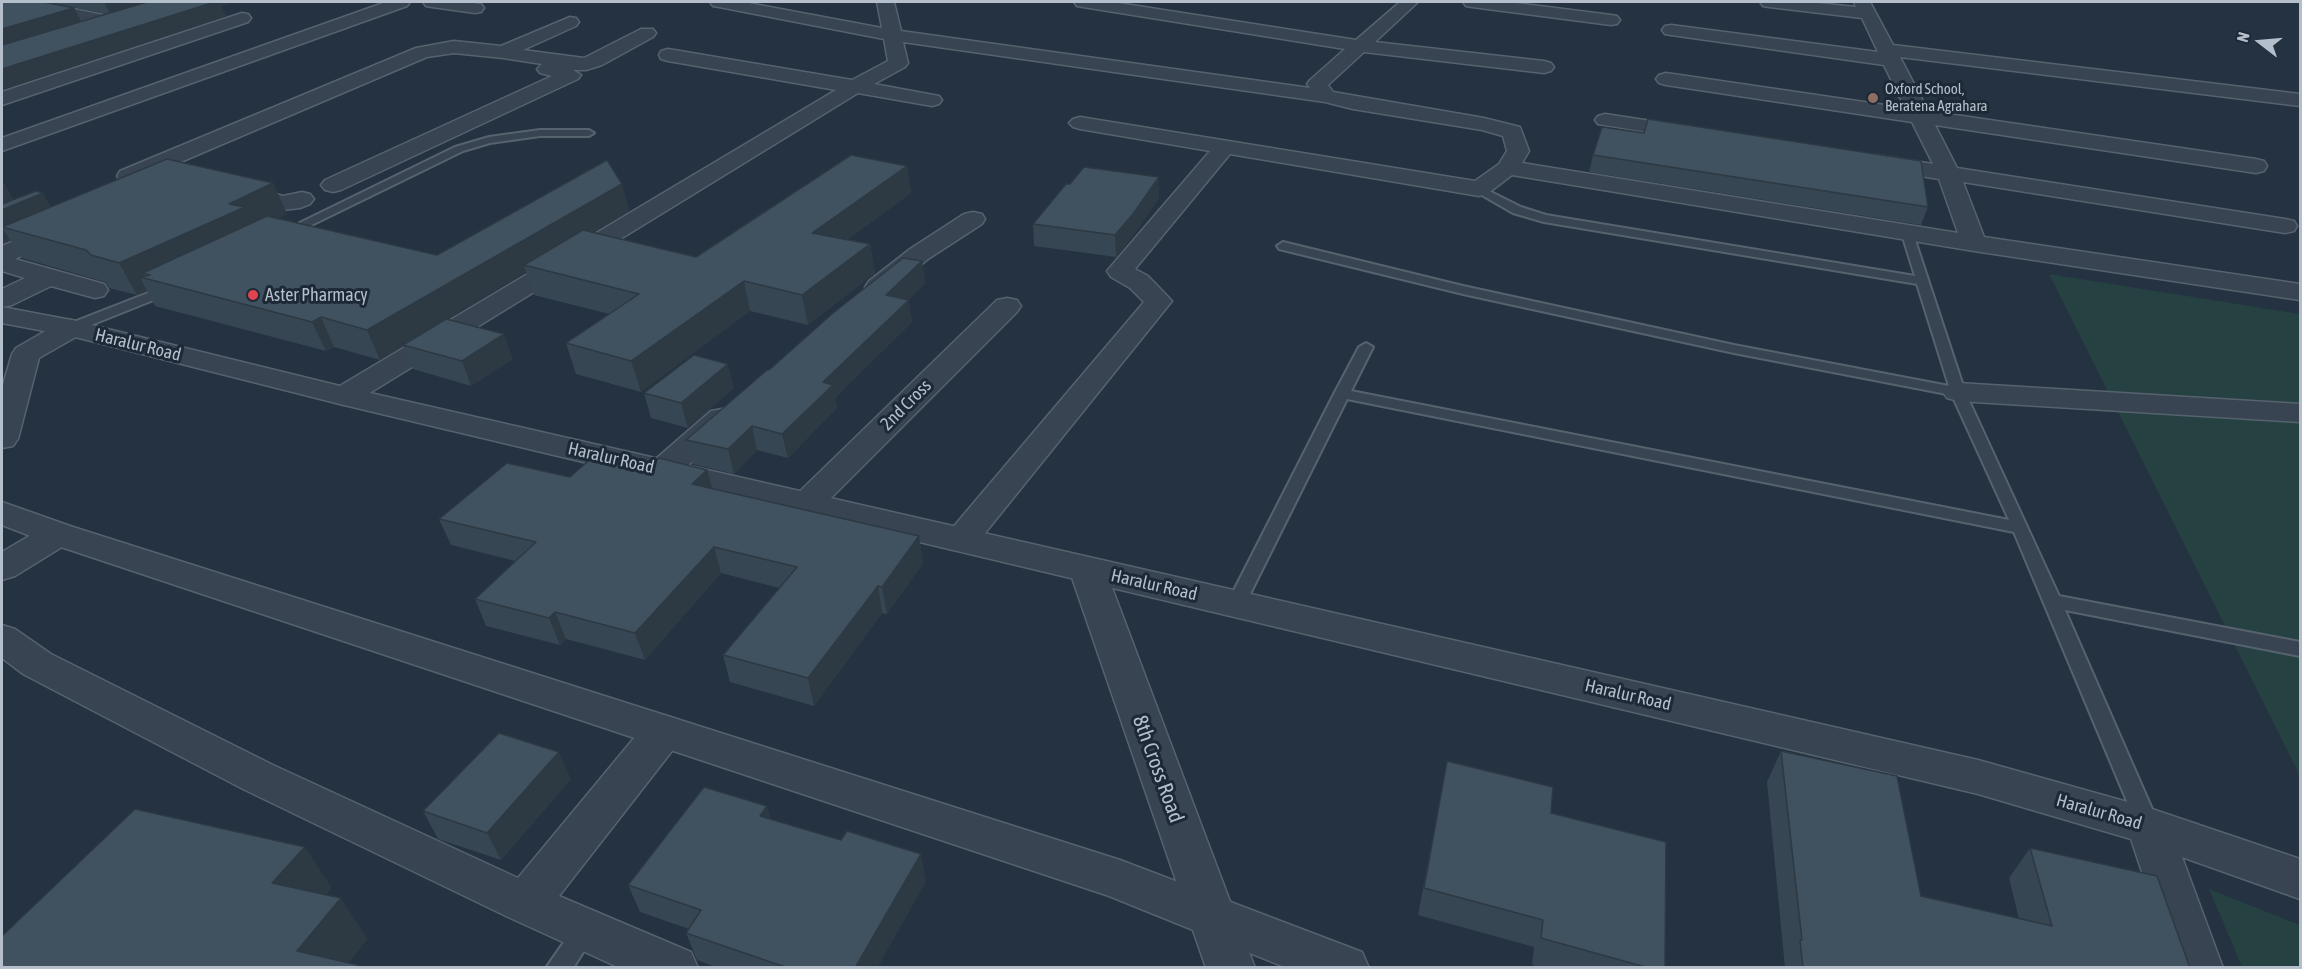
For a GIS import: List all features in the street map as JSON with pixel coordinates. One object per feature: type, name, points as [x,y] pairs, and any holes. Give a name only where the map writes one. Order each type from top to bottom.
[{"type":"street","points":[[2,145],[401,2]]},
{"type":"street","points":[[432,2],[475,8]]},
{"type":"street","points":[[344,396],[898,63],[886,2]]},
{"type":"street","points":[[1083,2],[1120,4],[1219,24],[1359,46],[1544,67]]},
{"type":"street","points":[[1326,96],[1317,84],[1410,2]]},
{"type":"street","points":[[1472,2],[1611,20]]},
{"type":"street","points":[[1768,2],[1865,8],[1948,172],[1974,243]]},
{"type":"street","points":[[730,3],[892,35],[1326,96],[1353,103],[1484,124],[1512,132],[1518,151],[1508,168],[1479,189],[1080,123]]},
{"type":"street","points":[[1219,24],[1244,7]]},
{"type":"street","points":[[44,8],[112,21]]},
{"type":"street","points":[[79,32],[134,15]]},
{"type":"street","points":[[2,99],[242,18]]},
{"type":"street","points":[[502,52],[570,22]]},
{"type":"street","points":[[1671,30],[2301,100]]},
{"type":"street","points":[[132,196],[165,182],[165,179],[155,177],[175,174],[443,47],[502,52],[573,64],[586,64],[647,33]]},
{"type":"street","points":[[110,184],[430,53],[532,66],[571,75],[333,184]]},
{"type":"street","points":[[668,55],[932,100]]},
{"type":"street","points":[[1666,79],[2256,166]]},
{"type":"street","points":[[1605,120],[1711,137]]},
{"type":"street","points":[[961,540],[1159,301],[1139,282],[1120,271],[1225,147]]},
{"type":"street","points":[[1853,158],[2284,226]]},
{"type":"street","points":[[1508,168],[1974,243],[2301,292]]},
{"type":"street","points":[[218,186],[282,203],[302,199]]},
{"type":"street","points":[[855,304],[919,254],[973,219]]},
{"type":"street","points":[[2,255],[78,221]]},
{"type":"street","points":[[2,263],[95,290]]},
{"type":"street","points":[[2,299],[48,277]]},
{"type":"street","name":"2nd Cross","points":[[806,504],[1007,306]]},
{"type":"street","name":"Haralur Road","points":[[2,315],[71,328],[344,396],[662,471],[1978,777],[2149,826],[2301,879]]},
{"type":"street","points":[[2,439],[26,354],[71,328]]},
{"type":"street","points":[[1958,392],[2301,413]]},
{"type":"street","points":[[662,471],[741,402]]},
{"type":"street","points":[[2,513],[58,534],[1120,880],[1345,968]]},
{"type":"street","points":[[2,568],[58,534]]},
{"type":"street","name":"8th Cross Road","points":[[1087,569],[1231,968]]},
{"type":"street","points":[[2,639],[37,664],[258,777],[525,903],[674,968]]},
{"type":"street","points":[[525,903],[664,731]]},
{"type":"street","points":[[2149,826],[2199,968]]},
{"type":"lane","points":[[267,242],[459,149],[489,140],[540,133],[589,133]]},
{"type":"lane","points":[[1479,189],[1517,210],[1544,218],[1923,280]]},
{"type":"lane","points":[[1907,231],[1958,392],[2021,528],[2149,826]]},
{"type":"lane","points":[[1283,246],[1463,290],[1722,347],[1958,392]]},
{"type":"lane","points":[[71,328],[182,283]]},
{"type":"lane","points":[[1236,604],[1366,347]]},
{"type":"lane","points":[[1342,394],[2021,528]]},
{"type":"lane","points":[[2053,601],[2301,649]]},
{"type":"lane","points":[[558,968],[585,929]]},
{"type":"green space","points":[[2049,274],[2300,314],[2300,776]]},
{"type":"green space","points":[[2209,889],[2300,925],[2300,967],[2242,967]]},
{"type":"building","points":[[2,2],[44,2],[74,8],[2,29]]},
{"type":"building","points":[[147,2],[215,2],[2,69],[2,45]]},
{"type":"building","points":[[1648,119],[1921,161],[1928,207],[1593,155],[1602,127],[1644,133]]},
{"type":"building","points":[[851,155],[907,166],[812,233],[870,244],[802,295],[744,281],[631,361],[566,343],[639,294],[524,265],[583,230],[696,257]]},
{"type":"building","points":[[167,159],[273,183],[229,204],[245,207],[119,263],[91,255],[86,250],[2,227]]},
{"type":"building","points":[[607,160],[622,184],[367,330],[321,317],[312,322],[140,277],[150,275],[143,273],[267,216],[437,255]]},
{"type":"building","points":[[1084,167],[1159,177],[1115,235],[1033,224],[1066,184],[1070,184]]},
{"type":"building","points":[[36,191],[43,193],[2,210],[2,204]]},
{"type":"building","points":[[903,258],[922,261],[886,295],[909,300],[823,382],[833,385],[782,434],[752,426],[728,449],[686,440],[833,313]]},
{"type":"building","points":[[446,319],[504,334],[462,361],[403,345]]},
{"type":"building","points":[[694,355],[728,364],[681,403],[644,393]]},
{"type":"building","points":[[595,455],[649,468],[659,458],[707,470],[692,484],[919,536],[882,587],[878,586],[808,678],[723,655],[797,567],[714,547],[635,633],[555,612],[549,618],[475,599],[536,542],[439,519],[507,463],[570,477]]},
{"type":"building","points":[[499,733],[559,752],[487,833],[423,811]]},
{"type":"building","points":[[1781,751],[1897,776],[1921,896],[2052,926],[2030,848],[2157,876],[2190,968],[1803,968],[1800,940],[1802,940]]},
{"type":"building","points":[[1447,761],[1553,787],[1551,813],[1666,842],[1665,968],[1649,968],[1541,938],[1543,920],[1424,888]]},
{"type":"building","points":[[704,787],[767,806],[760,816],[841,840],[847,831],[921,854],[855,968],[788,968],[686,933],[701,910],[628,885]]},
{"type":"building","points":[[135,809],[305,847],[272,883],[341,898],[297,951],[358,965],[356,968],[2,968],[2,936]]},
{"type":"place","name":"Oxford School, Beratena Agrahara","points":[[1873,98]]},
{"type":"place","name":"Aster Pharmacy","points":[[253,295]]}]
